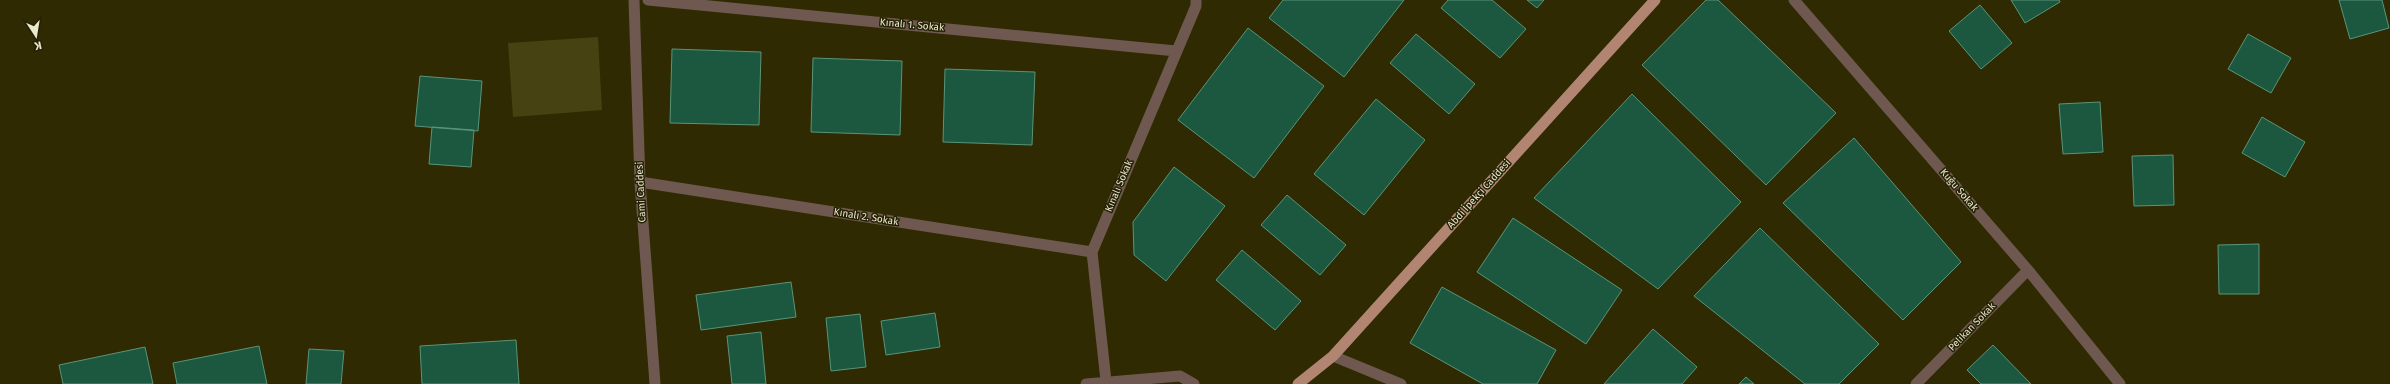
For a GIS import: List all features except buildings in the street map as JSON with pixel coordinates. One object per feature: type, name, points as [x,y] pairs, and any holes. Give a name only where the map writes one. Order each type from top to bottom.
[{"type":"main road","name":"Abdi İpekçi Caddesi","points":[[1298,384],[1333,356],[1655,0]]},
{"type":"street","name":"Cami Caddesi","points":[[634,0],[640,182],[656,384]]},
{"type":"street","name":"Kınalı 1. Sokak","points":[[648,0],[1176,51]]},
{"type":"street","name":"Kınalı Sokak","points":[[1106,381],[1092,252],[1196,6],[1196,0]]},
{"type":"street","name":"Kuğu Sokak","points":[[1794,0],[2028,270],[2120,384]]},
{"type":"street","name":"Kınalı 2. Sokak","points":[[640,182],[1092,252]]},
{"type":"street","name":"Pelikan Sokak","points":[[1916,384],[2028,270]]},
{"type":"street","points":[[1333,356],[1401,384]]},
{"type":"street","points":[[1086,384],[1106,381],[1180,376],[1194,384]]},
{"type":"shaded area","points":[[598,37],[602,110],[513,117],[508,43]]}]
